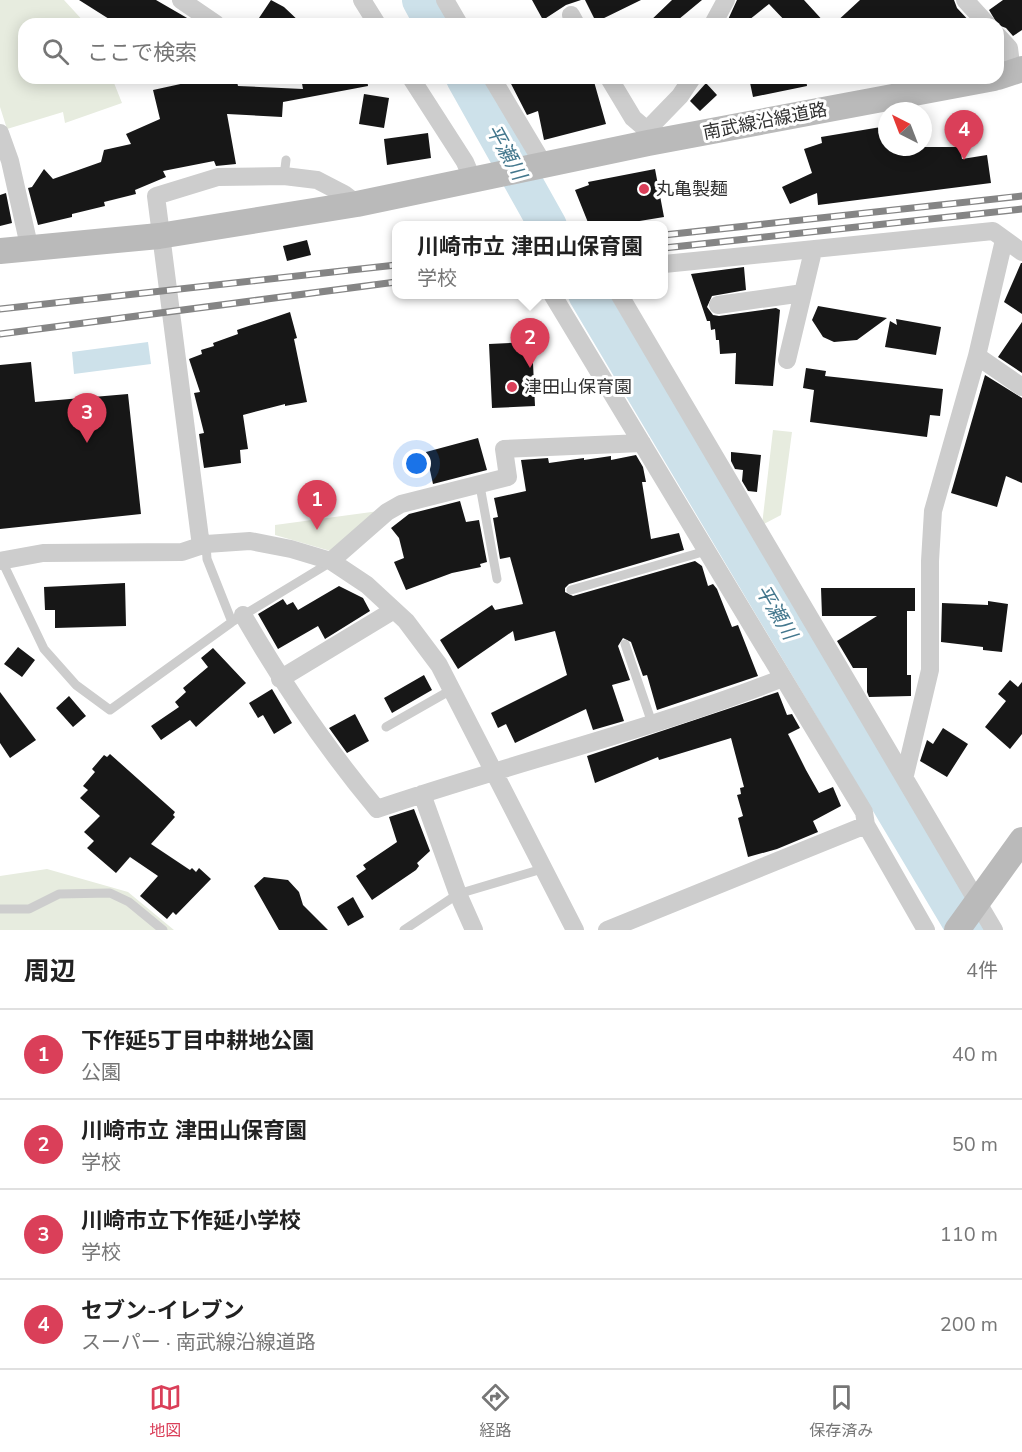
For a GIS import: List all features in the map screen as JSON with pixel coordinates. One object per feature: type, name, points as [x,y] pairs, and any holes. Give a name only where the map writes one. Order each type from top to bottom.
[{"type":"street","points":[[181,0],[207,18]]},
{"type":"street","points":[[362,0],[373,18]]},
{"type":"street","points":[[445,0],[456,18]]},
{"type":"street","points":[[716,18],[726,0]]},
{"type":"street","points":[[965,0],[982,18]]},
{"type":"street","points":[[1004,43],[1009,48],[1006,74]]},
{"type":"street","points":[[415,84],[478,180]]},
{"type":"street","points":[[495,84],[540,165]]},
{"type":"street","points":[[613,84],[647,136],[688,84]]},
{"type":"street","name":"南武線沿線道路","points":[[0,251],[159,237],[357,204],[478,180],[647,136],[948,84]]},
{"type":"street","points":[[0,133],[10,161],[30,250]]},
{"type":"street","points":[[203,545],[159,237],[156,196],[218,177],[285,168],[317,180],[344,194],[357,204]]},
{"type":"street","points":[[668,264],[813,251],[993,231],[1022,252]]},
{"type":"street","points":[[904,775],[930,670],[930,561],[933,511],[977,356],[1004,240]]},
{"type":"street","points":[[787,360],[813,251]]},
{"type":"street","points":[[718,305],[803,292]]},
{"type":"street","points":[[555,299],[864,812],[866,825],[926,930]]},
{"type":"street","points":[[622,299],[994,930]]},
{"type":"street","points":[[977,356],[1022,387]]},
{"type":"street","points":[[331,561],[387,512],[401,504],[480,486],[508,477],[504,449],[642,443]]},
{"type":"street","points":[[1,561],[43,553],[182,552],[203,545],[250,541],[291,549],[331,561],[367,585],[406,621],[439,666],[575,930]]},
{"type":"street","points":[[280,679],[394,610]]},
{"type":"street","points":[[238,618],[340,765],[377,809],[494,771],[704,709],[783,678]]},
{"type":"street","points":[[422,794],[458,894],[474,930]]},
{"type":"street","points":[[607,930],[866,825]]},
{"type":"street","points":[[957,930],[1022,840]]},
{"type":"lane","points":[[480,486],[497,579]]},
{"type":"lane","points":[[203,545],[207,559],[238,618]]},
{"type":"lane","points":[[572,590],[706,550]]},
{"type":"lane","points":[[1,561],[44,649],[76,685],[110,710],[238,618],[331,561]]},
{"type":"lane","points":[[625,644],[652,723]]},
{"type":"lane","points":[[387,727],[451,690]]},
{"type":"lane","points":[[404,930],[458,894],[542,869]]},
{"type":"lane","points":[[0,909],[29,909],[59,894],[110,893],[129,902],[163,930]]},
{"type":"shaded area","points":[[0,0],[64,0],[80,18],[18,18],[18,84],[114,84],[122,103],[65,123],[63,112],[7,129],[0,107]]},
{"type":"shaded area","points":[[773,430],[792,432],[781,515],[762,525]]},
{"type":"shaded area","points":[[379,511],[334,552],[275,535],[275,525]]},
{"type":"shaded area","points":[[47,869],[128,892],[174,930],[0,930],[0,876]]},
{"type":"water","points":[[148,342],[151,364],[74,374],[72,352]]},
{"type":"building","points":[[79,0],[156,0],[187,18],[108,18]]},
{"type":"building","points":[[271,0],[284,7],[296,18],[259,18]]},
{"type":"building","points":[[532,0],[581,0],[566,5],[546,18],[542,18]]},
{"type":"building","points":[[585,0],[641,0],[604,18],[594,18]]},
{"type":"building","points":[[672,0],[702,0],[680,18],[653,18]]},
{"type":"building","points":[[737,0],[804,0],[820,18],[782,18],[769,4],[752,18],[729,18]]},
{"type":"building","points":[[860,0],[954,0],[957,8],[966,18],[840,18]]},
{"type":"building","points":[[1003,0],[1022,0],[1022,30],[1013,36],[1004,27],[1004,18],[994,18],[989,10]]},
{"type":"building","points":[[180,84],[238,84],[238,86],[303,89],[302,84],[368,84],[368,86],[283,102],[282,117],[227,114],[236,164],[216,166],[214,161],[163,171],[166,177],[135,190],[136,194],[104,202],[105,206],[72,214],[72,217],[38,225],[28,188],[32,187],[44,169],[53,179],[101,162],[104,150],[131,144],[126,134],[160,119],[153,90]]},
{"type":"building","points":[[511,84],[595,84],[606,124],[544,140],[538,111],[527,115]]},
{"type":"building","points":[[705,84],[717,95],[700,111],[690,101]]},
{"type":"building","points":[[750,84],[807,84],[807,86],[753,97]]},
{"type":"building","points":[[364,94],[389,98],[384,128],[359,124]]},
{"type":"building","points":[[878,128],[878,156],[932,156],[932,147],[960,147],[962,159],[987,155],[991,183],[818,205],[817,193],[790,204],[782,187],[812,173],[804,149],[822,143],[821,137]]},
{"type":"building","points":[[428,133],[431,158],[387,165],[384,139]]},
{"type":"building","points":[[655,169],[664,217],[640,221],[587,221],[575,190],[589,185],[588,182]]},
{"type":"building","points":[[6,193],[12,223],[0,226],[0,195]]},
{"type":"building","points":[[307,240],[311,255],[287,261],[283,246]]},
{"type":"building","points":[[1022,263],[1022,314],[1004,302]]},
{"type":"building","points":[[744,267],[746,290],[712,296],[707,307],[713,315],[719,316],[776,308],[780,310],[773,386],[735,384],[736,353],[720,354],[719,340],[716,340],[715,329],[711,330],[710,321],[707,321],[691,274]]},
{"type":"building","points":[[818,306],[887,318],[857,340],[834,342],[823,337],[812,320]]},
{"type":"building","points":[[290,312],[297,338],[294,339],[307,402],[285,406],[285,404],[243,415],[248,449],[240,450],[241,463],[204,468],[199,434],[204,433],[194,393],[200,392],[189,359],[202,354],[201,350],[214,346],[213,343],[238,334],[237,330]]},
{"type":"building","points":[[896,319],[941,327],[936,355],[885,347],[890,321],[897,325]]},
{"type":"building","points":[[1022,322],[1022,373],[998,357]]},
{"type":"building","points":[[532,342],[535,406],[492,408],[489,344]]},
{"type":"building","points":[[31,362],[35,402],[128,394],[141,514],[0,529],[0,365]]},
{"type":"building","points":[[806,368],[826,371],[825,376],[943,389],[940,416],[930,415],[927,437],[810,422],[814,390],[803,388]]},
{"type":"building","points":[[985,375],[1022,398],[1022,483],[1006,476],[997,507],[951,493]]},
{"type":"building","points":[[478,438],[487,470],[433,484],[426,452]]},
{"type":"building","points":[[731,452],[761,455],[757,492],[748,491],[742,481],[743,470],[735,469],[731,461]]},
{"type":"building","points":[[636,455],[643,467],[646,482],[642,482],[651,539],[679,533],[684,550],[569,584],[565,592],[573,596],[695,561],[702,566],[708,586],[713,584],[717,589],[732,627],[738,625],[758,676],[657,710],[647,675],[643,676],[631,642],[623,638],[618,646],[630,680],[612,685],[624,721],[593,730],[586,709],[515,743],[506,724],[498,728],[491,713],[567,675],[555,631],[515,641],[513,631],[458,669],[440,640],[492,605],[495,610],[523,604],[510,557],[500,559],[493,518],[498,517],[494,498],[526,491],[521,460],[548,458],[549,463],[611,456],[611,460]]},
{"type":"building","points":[[460,501],[466,522],[479,520],[487,562],[480,564],[481,567],[452,573],[406,590],[394,562],[404,558],[399,538],[391,528],[409,514]]},
{"type":"building","points":[[125,583],[126,626],[55,628],[55,610],[45,610],[44,587]]},
{"type":"building","points":[[339,586],[363,598],[370,611],[325,639],[318,626],[278,649],[258,614],[283,599],[287,605],[293,602],[298,610]]},
{"type":"building","points":[[821,588],[915,588],[915,611],[907,611],[907,675],[911,675],[911,696],[869,697],[867,668],[853,668],[837,641],[877,616],[822,616]]},
{"type":"building","points":[[988,601],[1008,604],[1002,652],[983,650],[983,647],[941,642],[942,603],[988,605]]},
{"type":"building","points":[[18,647],[35,660],[22,677],[4,664]]},
{"type":"building","points":[[213,648],[246,683],[196,727],[190,720],[161,740],[151,726],[179,707],[175,702],[186,692],[183,688],[208,667],[201,658]]},
{"type":"building","points":[[424,675],[432,690],[392,713],[384,698]]},
{"type":"building","points":[[1010,680],[1018,687],[1022,682],[1022,734],[1010,749],[985,727],[1006,701],[998,694]]},
{"type":"building","points":[[272,689],[292,723],[274,734],[263,715],[258,718],[249,703]]},
{"type":"building","points":[[0,692],[36,740],[10,758],[0,743]]},
{"type":"building","points":[[778,692],[787,715],[792,714],[800,728],[788,734],[806,770],[819,793],[833,787],[841,806],[813,821],[818,832],[777,849],[748,857],[738,818],[743,816],[737,795],[741,794],[740,788],[744,787],[731,738],[659,760],[658,757],[595,783],[587,756]]},
{"type":"building","points":[[69,696],[86,716],[73,727],[56,708]]},
{"type":"building","points":[[355,714],[369,741],[347,753],[329,728]]},
{"type":"building","points":[[943,728],[968,744],[947,777],[920,761],[927,740],[933,744]]},
{"type":"building","points":[[110,754],[175,812],[173,815],[175,817],[151,844],[190,870],[192,868],[196,872],[199,868],[211,879],[176,915],[173,912],[167,919],[140,896],[158,876],[130,857],[116,873],[87,848],[94,841],[84,832],[100,816],[80,798],[88,790],[83,786],[95,772],[92,769],[104,755],[107,757]]},
{"type":"building","points":[[414,809],[430,851],[417,863],[419,866],[416,870],[372,900],[356,876],[366,869],[363,865],[397,842],[389,817]]},
{"type":"building","points":[[264,877],[288,880],[299,892],[303,905],[328,930],[279,930],[254,886]]},
{"type":"building","points":[[353,897],[364,917],[348,926],[337,907]]},
{"type":"waterway","name":"平瀬川","points":[[421,0],[431,18]]},
{"type":"waterway","name":"平瀬川","points":[[468,84],[545,221]]},
{"type":"waterway","name":"平瀬川","points":[[590,299],[966,930]]},
{"type":"railway","points":[[668,235],[1022,196]]},
{"type":"railway","points":[[668,248],[1022,209]]},
{"type":"railway","points":[[0,309],[392,265]]},
{"type":"railway","points":[[0,334],[392,283]]},
{"type":"place","name":"セブン-イレブン","points":[[964,160]]},
{"type":"place","name":"丸亀製麺","points":[[644,189]]},
{"type":"place","name":"川崎市立 津田山保育園","points":[[530,368]]},
{"type":"place","name":"津田山保育園","points":[[512,387]]},
{"type":"place","name":"川崎市立下作延小学校","points":[[87,443]]},
{"type":"place","name":"下作延5丁目中耕地公園","points":[[317,530]]}]
